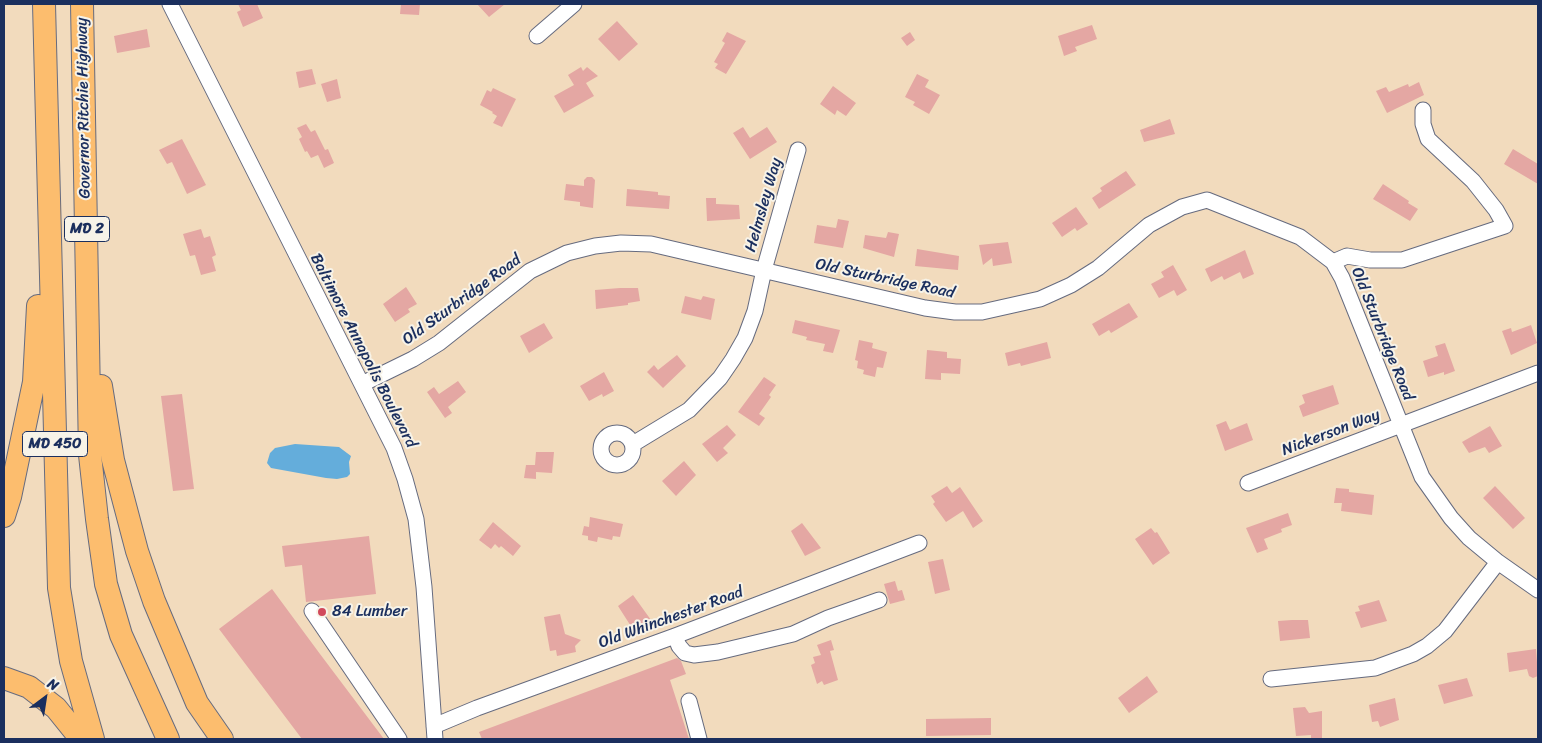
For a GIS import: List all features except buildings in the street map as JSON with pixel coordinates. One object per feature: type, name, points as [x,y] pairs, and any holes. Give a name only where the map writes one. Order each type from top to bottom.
[{"type":"highway","points":[[4,516],[10,497],[34,382],[46,146],[44,4]]},
{"type":"highway","name":"Governor Ritchie Highway","points":[[82,4],[90,455],[106,584],[121,635],[168,739]]},
{"type":"highway","name":"MD 450","points":[[46,146],[59,588],[71,661],[93,739]]},
{"type":"highway","points":[[87,226],[103,402],[124,509],[154,601],[176,655],[197,702],[222,739]]},
{"type":"highway","points":[[4,678],[29,688],[56,708],[81,739]]},
{"type":"street","name":"Baltimore Annapolis Boulevard","points":[[170,4],[394,448],[416,519],[424,587],[435,733]]},
{"type":"street","points":[[537,36],[574,4]]},
{"type":"street","points":[[1333,262],[1347,256],[1370,260],[1402,260],[1505,226],[1496,210],[1473,181],[1428,139],[1423,124],[1423,110]]},
{"type":"street","name":"Helmsley Way","points":[[633,444],[689,410],[720,378],[745,338],[755,311],[764,270],[798,150]]},
{"type":"street","name":"Old Sturbridge Road","points":[[362,384],[413,359],[466,323],[530,271],[567,253],[621,242],[651,244],[925,308],[955,312],[982,312],[1040,299],[1071,285],[1098,268],[1149,225],[1182,207],[1207,200],[1300,237],[1333,262],[1342,278],[1422,477],[1437,499],[1469,538],[1498,562],[1538,590]]},
{"type":"street","name":"Nickerson Way","points":[[1248,484],[1538,373]]},
{"type":"street","name":"Old Whinchester Road","points":[[435,733],[477,708],[675,636],[919,543]]},
{"type":"street","points":[[1271,679],[1375,668],[1413,654],[1427,646],[1445,631],[1498,562]]},
{"type":"street","points":[[675,636],[679,646],[685,652],[694,655],[718,652],[793,634],[828,618],[879,600]]},
{"type":"street","points":[[312,611],[399,739]]},
{"type":"street","points":[[689,701],[699,739]]},
{"type":"water","points":[[295,444],[339,447],[351,456],[349,462],[350,474],[347,477],[337,479],[271,468],[267,463],[270,453],[275,448]]},
{"type":"place","name":"84 Lumber","points":[[322,612]]}]
